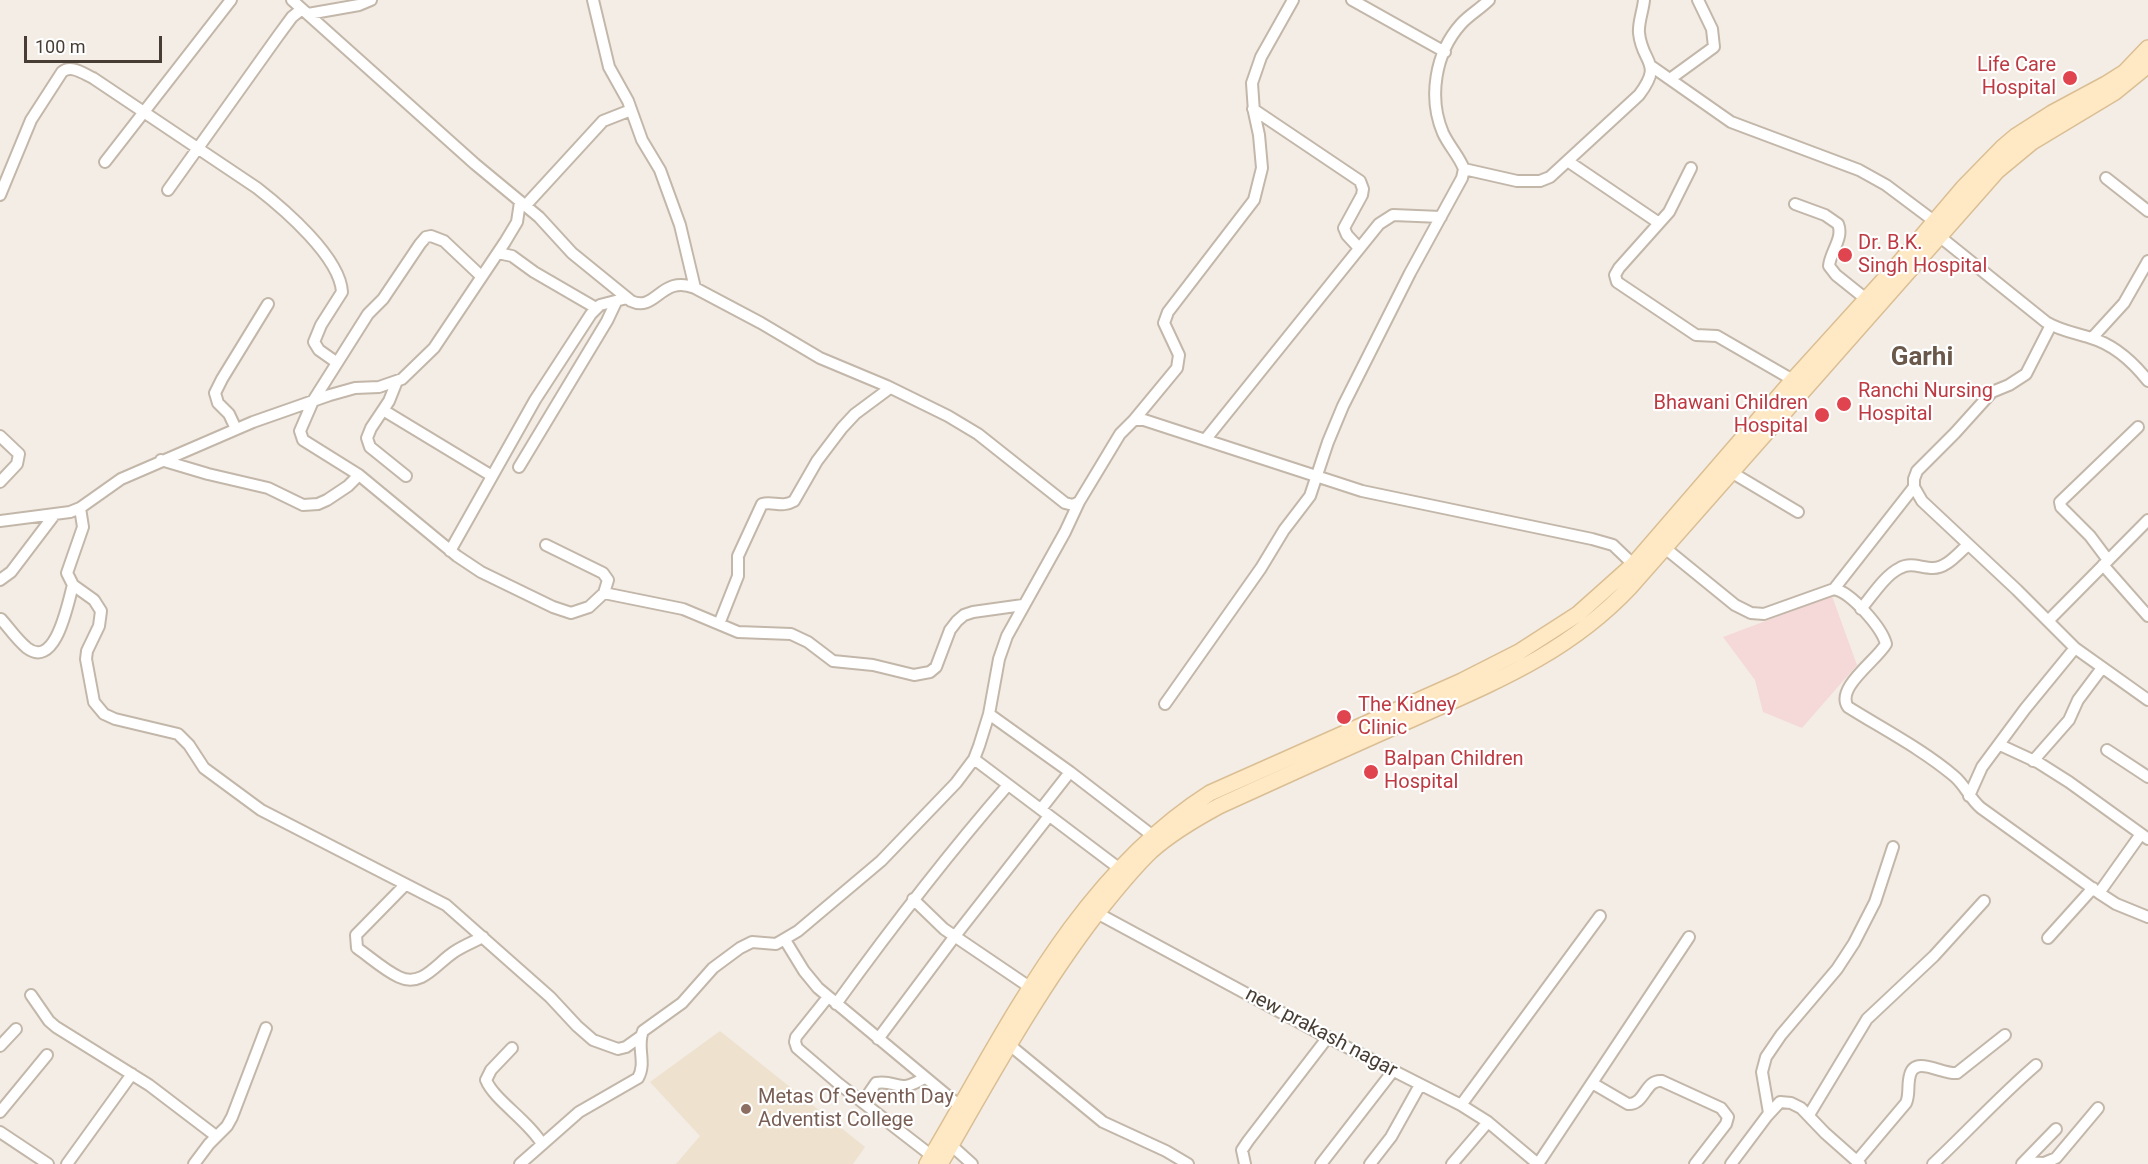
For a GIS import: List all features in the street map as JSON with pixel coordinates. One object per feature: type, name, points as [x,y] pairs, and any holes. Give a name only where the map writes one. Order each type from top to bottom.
[{"type":"main road","points":[[933,1161],[961,1107],[1005,1041],[1097,913],[1152,850],[1201,816],[1530,664],[1595,621],[1637,569],[1731,472],[1936,228],[1977,173],[2016,136],[2071,102],[2106,84],[2136,63],[2148,48]]},
{"type":"main road","points":[[1660,544],[1793,380],[1866,299],[1936,228],[2016,154],[2115,92],[2148,65]]},
{"type":"main road","points":[[933,1161],[951,1146],[1031,988],[1067,934],[1120,869],[1179,814],[1210,793],[1462,681],[1519,652],[1578,614],[1637,569]]},
{"type":"street","points":[[105,162],[231,0]]},
{"type":"street","points":[[292,0],[550,228],[572,253],[627,298],[639,304],[645,304],[669,286],[687,285],[696,288],[820,358],[948,416],[978,434],[1059,499],[1073,505],[1079,502]]},
{"type":"street","points":[[168,190],[292,17],[305,12],[359,5],[371,0]]},
{"type":"street","points":[[593,0],[609,68],[632,111],[642,140],[660,170],[680,225],[696,288]]},
{"type":"street","points":[[80,508],[82,527],[67,573],[73,585],[94,600],[101,611],[99,626],[87,651],[86,659],[94,702],[104,714],[178,734],[189,745],[204,768],[249,802],[446,905],[550,997],[593,1040],[618,1049],[626,1047],[640,1037],[643,1031],[682,1003],[713,968],[733,952],[752,942],[776,944],[785,940],[844,894],[881,861],[956,783],[974,759],[989,714],[1002,648],[1023,605],[1114,442],[1177,368],[1179,354],[1164,323],[1168,312],[1254,200],[1262,168],[1259,135],[1253,110],[1252,83],[1255,70],[1293,0]]},
{"type":"street","points":[[1352,0],[1445,52]]},
{"type":"street","points":[[1165,704],[1261,568],[1293,517],[1310,496],[1328,442],[1351,390],[1462,178],[1464,169],[1443,131],[1434,97],[1435,83],[1454,32],[1462,22],[1489,0]]},
{"type":"street","points":[[1464,169],[1529,182],[1550,177],[1569,162],[1640,95],[1650,78],[1651,66],[1639,34],[1644,0]]},
{"type":"street","points":[[1670,79],[1714,47],[1712,29],[1698,0]]},
{"type":"street","points":[[1651,66],[1731,122],[1866,174],[1886,185],[2051,325],[2066,332],[2092,338],[2114,348],[2148,381]]},
{"type":"street","points":[[0,195],[31,120],[42,100],[66,68],[93,78],[257,188],[276,203],[307,234],[331,264],[342,292],[321,324],[314,342],[319,350],[336,362]]},
{"type":"street","points":[[1253,110],[1360,181],[1364,189],[1362,195],[1344,228],[1359,248]]},
{"type":"street","points":[[0,521],[70,512],[80,508],[112,484],[161,460],[236,429],[345,390],[380,387],[407,375],[434,348],[498,253],[517,222],[522,204],[603,121],[632,111]]},
{"type":"street","points":[[1569,162],[1659,223]]},
{"type":"street","points":[[1691,168],[1674,203],[1619,268],[1615,276],[1617,282],[1696,335],[1717,336],[1793,380]]},
{"type":"street","points":[[2106,178],[2148,211]]},
{"type":"street","points":[[1795,204],[1825,215],[1838,224],[1839,235],[1828,266],[1866,299]]},
{"type":"street","points":[[1205,440],[1379,224],[1394,215],[1441,217]]},
{"type":"street","points":[[482,276],[444,241],[431,236],[426,237],[383,299],[368,314],[336,362],[313,401],[300,431],[301,437],[359,475],[469,566],[562,611],[571,613],[590,607],[604,593],[609,580],[603,573],[546,545]]},
{"type":"street","points":[[498,253],[512,256],[534,272],[596,308]]},
{"type":"street","points":[[2092,338],[2124,303],[2148,261]]},
{"type":"street","points":[[450,551],[535,400],[596,308],[627,298]]},
{"type":"street","points":[[519,467],[607,321],[616,302]]},
{"type":"street","points":[[236,429],[229,414],[218,403],[215,393],[268,304]]},
{"type":"street","points":[[2051,325],[2026,374],[1992,392],[1986,398],[1917,471],[1914,488],[1922,501],[2049,620],[2074,648],[2148,700]]},
{"type":"street","points":[[397,381],[368,434],[368,441],[375,452],[405,476]]},
{"type":"street","points":[[719,624],[738,576],[736,560],[760,508],[766,502],[777,505],[794,501],[817,461],[842,428],[855,414],[890,388]]},
{"type":"street","points":[[383,410],[492,476]]},
{"type":"street","points":[[1134,420],[1152,421],[1373,494],[1613,545],[1637,569]]},
{"type":"street","points":[[2138,427],[2060,502],[2061,507],[2090,536],[2106,563],[2148,616]]},
{"type":"street","points":[[0,436],[19,454],[16,464],[0,482]]},
{"type":"street","points":[[161,460],[268,488],[303,505],[318,504],[327,500],[348,486],[359,475]]},
{"type":"street","points":[[1731,472],[1798,512]]},
{"type":"street","points":[[1660,544],[1735,605],[1751,613],[1764,614],[1834,589],[1914,488]]},
{"type":"street","points":[[0,580],[11,572],[55,514]]},
{"type":"street","points":[[2049,620],[2148,520]]},
{"type":"street","points":[[2139,529],[2148,537]]},
{"type":"street","points":[[1861,609],[1890,575],[1899,568],[1908,565],[1934,568],[1942,566],[1968,545]]},
{"type":"street","points":[[1,619],[27,648],[42,652],[50,648],[56,639],[73,585]]},
{"type":"street","points":[[1834,589],[1847,593],[1880,630],[1886,644],[1850,685],[1845,694],[1848,707],[1939,764],[1956,778],[1981,808],[2096,890],[2116,904],[2148,917]]},
{"type":"street","points":[[604,593],[682,609],[747,634],[791,634],[808,642],[833,661],[873,665],[903,673],[923,675],[936,667],[950,630],[964,615],[1023,605]]},
{"type":"street","points":[[1969,796],[1982,766],[2074,648]]},
{"type":"street","points":[[2033,760],[2069,720],[2082,694],[2102,668]]},
{"type":"street","points":[[989,714],[1070,772],[1153,836]]},
{"type":"street","points":[[2000,745],[2033,760],[2069,782],[2144,836],[2096,890],[2048,938]]},
{"type":"street","points":[[2107,750],[2148,777]]},
{"type":"street","points":[[974,759],[1120,869]]},
{"type":"street","points":[[878,1039],[1045,813],[1070,772]]},
{"type":"street","points":[[933,1161],[796,1048],[795,1042],[796,1037],[832,1000],[960,839],[1008,784]]},
{"type":"street","points":[[1769,1113],[1762,1072],[1766,1057],[1781,1035],[1837,969],[1854,944],[1875,902],[1893,847]]},
{"type":"street","points":[[405,885],[356,935],[355,940],[357,948],[398,976],[414,980],[424,976],[452,953],[483,937]]},
{"type":"street","points":[[913,899],[955,936],[1031,988]]},
{"type":"street","points":[[1809,1115],[1867,1019],[1934,956],[1984,901]]},
{"type":"street","name":"new prakash nagar","points":[[1097,913],[1328,1037],[1461,1105],[1488,1122],[1538,1164]]},
{"type":"street","points":[[1461,1105],[1600,916]]},
{"type":"street","points":[[1538,1164],[1689,937]]},
{"type":"street","points":[[785,940],[810,980],[961,1107]]},
{"type":"street","points":[[31,995],[49,1021],[56,1027],[132,1074],[216,1136]]},
{"type":"street","points":[[194,1164],[227,1126],[238,1105],[266,1028]]},
{"type":"street","points":[[0,1046],[16,1029]]},
{"type":"street","points":[[1731,1164],[1769,1113],[1780,1102],[1791,1103],[1809,1115],[1825,1133],[1859,1162],[1906,1104],[1910,1074],[1913,1069],[1922,1065],[1956,1073],[2005,1035]]},
{"type":"street","points":[[520,1164],[584,1109],[638,1078],[643,1065],[640,1037]]},
{"type":"street","points":[[1245,1164],[1242,1150],[1328,1037]]},
{"type":"street","points":[[1005,1041],[1103,1122],[1166,1151],[1188,1164]]},
{"type":"street","points":[[512,1048],[491,1070],[486,1080],[532,1129],[542,1144]]},
{"type":"street","points":[[0,1112],[47,1055]]},
{"type":"street","points":[[1933,1164],[2010,1087],[2036,1065]]},
{"type":"street","points":[[1320,1164],[1393,1071]]},
{"type":"street","points":[[67,1164],[132,1074]]},
{"type":"street","points":[[863,1102],[876,1083],[905,1087],[924,1078]]},
{"type":"street","points":[[1592,1083],[1628,1104],[1633,1104],[1638,1102],[1652,1083],[1656,1080],[1662,1081],[1720,1108],[1728,1117],[1726,1124],[1695,1164]]},
{"type":"street","points":[[1370,1164],[1391,1137],[1420,1085]]},
{"type":"street","points":[[2023,1163],[2044,1163],[2056,1158],[2098,1108]]},
{"type":"street","points":[[1452,1164],[1488,1122]]},
{"type":"street","points":[[2023,1163],[2056,1129]]},
{"type":"street","points":[[0,1132],[48,1164]]},
{"type":"street","points":[[951,1146],[972,1164]]},
{"type":"shaded area","points":[[1832,596],[1857,665],[1802,728],[1763,712],[1755,680],[1723,637]]},
{"type":"shaded area","name":"Metas Of Seventh Day Adventist College","points":[[720,1031],[865,1147],[853,1164],[676,1164],[700,1136],[650,1082]]},
{"type":"place","name":"Life Care Hospital","points":[[2070,78]]},
{"type":"place","name":"Dr. B.K. Singh Hospital","points":[[1845,255]]},
{"type":"place","name":"Ranchi Nursing Hospital","points":[[1844,404]]},
{"type":"place","name":"Bhawani Children Hospital","points":[[1822,415]]},
{"type":"place","name":"The Kidney Clinic","points":[[1344,717]]},
{"type":"place","name":"Balpan Children Hospital","points":[[1371,772]]},
{"type":"place","name":"Metas Of Seventh Day Adventist College","points":[[746,1109]]},
{"type":"district","name":"Garhi","points":[[1922,358]]}]
